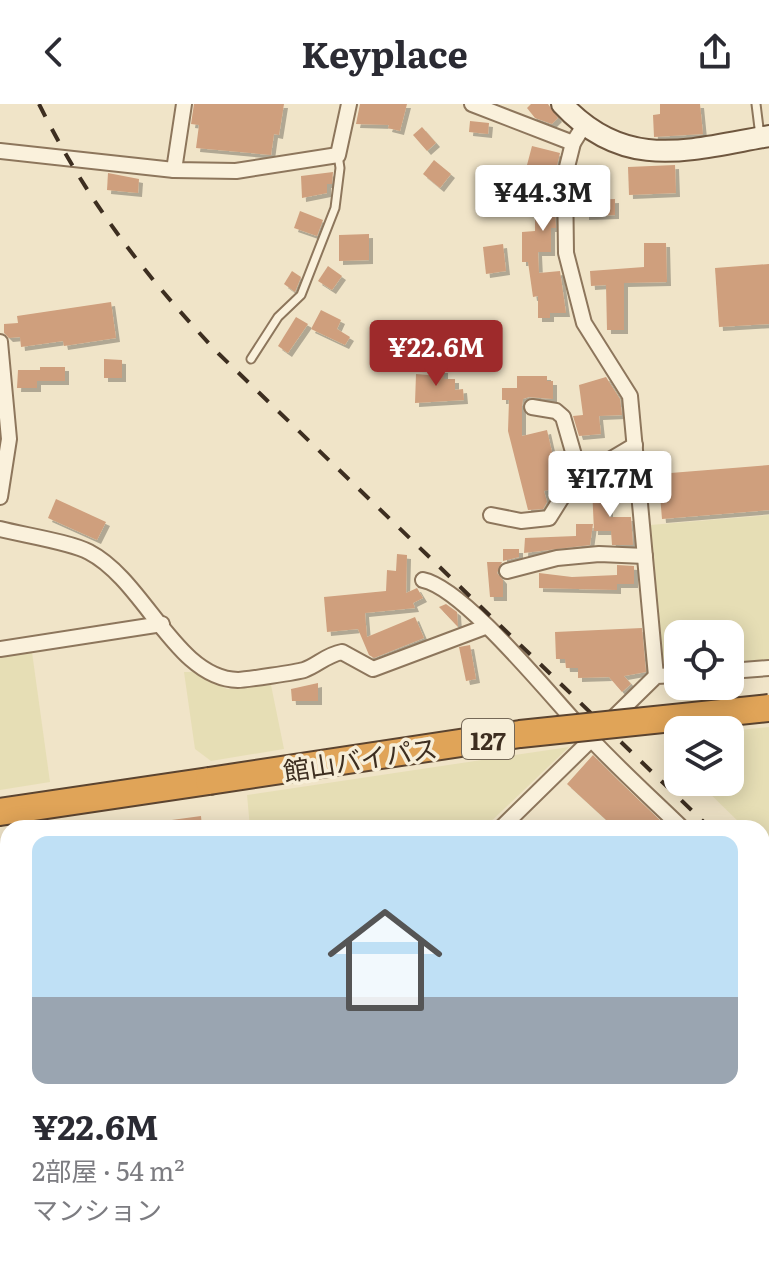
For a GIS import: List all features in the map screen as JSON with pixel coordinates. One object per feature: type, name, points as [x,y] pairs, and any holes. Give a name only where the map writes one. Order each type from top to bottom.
[{"type":"highway","name":"館山バイパス","points":[[0,812],[520,734],[769,708]]},
{"type":"street","points":[[174,170],[184,104]]},
{"type":"street","points":[[0,151],[174,170],[260,169],[338,155],[349,104]]},
{"type":"street","points":[[472,104],[641,152],[669,153],[765,137]]},
{"type":"street","points":[[562,104],[578,135],[565,175],[563,229],[570,276],[584,323],[630,396],[656,676]]},
{"type":"street","points":[[0,342],[9,439],[0,497]]},
{"type":"street","points":[[532,407],[556,411],[563,417],[580,476]]},
{"type":"street","points":[[491,515],[521,521],[549,518],[571,483],[635,445]]},
{"type":"street","points":[[0,529],[87,550],[119,573],[199,670],[219,678],[240,680],[272,673],[295,673],[328,655],[342,652],[349,653],[373,669],[485,627]]},
{"type":"street","points":[[507,571],[557,558],[599,554],[645,556]]},
{"type":"street","points":[[423,580],[445,589],[485,627],[591,740],[674,820]]},
{"type":"street","points":[[0,649],[162,624]]},
{"type":"street","points":[[744,670],[769,668]]},
{"type":"street","points":[[509,820],[656,676],[664,676]]},
{"type":"lane","points":[[756,104],[765,137]]},
{"type":"lane","points":[[251,359],[278,317],[301,295],[335,208],[340,168],[338,155]]},
{"type":"shaded area","points":[[769,515],[769,660],[744,663],[744,620],[664,620],[663,662],[650,525]]},
{"type":"shaded area","points":[[32,652],[50,782],[0,790],[0,658]]},
{"type":"shaded area","points":[[184,672],[193,672],[227,689],[271,685],[284,749],[211,761],[195,749]]},
{"type":"shaded area","points":[[769,727],[769,820],[737,820],[712,796],[744,796],[744,730]]},
{"type":"shaded area","points":[[569,747],[492,820],[249,820],[247,795]]},
{"type":"building","points":[[194,104],[284,104],[279,135],[274,134],[271,155],[196,148],[199,125],[191,124]]},
{"type":"building","points":[[360,104],[407,104],[400,131],[388,128],[389,125],[356,124]]},
{"type":"building","points":[[531,104],[548,104],[558,118],[552,124],[535,118],[527,108]]},
{"type":"building","points":[[660,104],[700,104],[703,134],[654,137],[653,115],[660,114]]},
{"type":"building","points":[[470,121],[489,123],[488,134],[469,132]]},
{"type":"building","points":[[422,127],[436,143],[427,151],[413,135]]},
{"type":"building","points":[[532,146],[560,153],[553,182],[556,228],[551,228],[551,252],[538,252],[539,273],[560,271],[566,313],[550,313],[550,318],[538,318],[538,296],[533,297],[528,262],[522,262],[522,232],[535,231],[535,211],[531,210],[532,166],[527,165]]},
{"type":"building","points":[[434,160],[451,174],[440,188],[423,174]]},
{"type":"building","points":[[675,165],[676,193],[629,195],[628,167]]},
{"type":"building","points":[[333,172],[332,184],[327,184],[327,193],[302,198],[301,176]]},
{"type":"building","points":[[108,173],[139,179],[138,193],[107,190]]},
{"type":"building","points":[[615,199],[615,215],[585,216],[585,200]]},
{"type":"building","points":[[300,211],[323,220],[317,236],[294,228]]},
{"type":"building","points":[[369,234],[369,260],[339,261],[339,235]]},
{"type":"building","points":[[644,243],[666,243],[667,282],[624,283],[624,330],[607,330],[606,285],[591,286],[590,271],[644,267]]},
{"type":"building","points":[[503,244],[506,271],[486,274],[483,247]]},
{"type":"building","points":[[769,264],[769,324],[719,327],[715,268]]},
{"type":"building","points":[[328,266],[342,276],[332,290],[318,281]]},
{"type":"building","points":[[292,271],[301,277],[295,292],[284,284]]},
{"type":"building","points":[[111,302],[116,338],[64,346],[63,341],[21,347],[20,337],[9,338],[4,333],[4,324],[18,323],[17,316]]},
{"type":"building","points":[[321,310],[341,320],[337,329],[350,337],[345,345],[311,329]]},
{"type":"building","points":[[296,317],[308,324],[288,353],[278,346]]},
{"type":"building","points":[[104,359],[122,360],[122,378],[104,378]]},
{"type":"building","points":[[40,367],[65,367],[65,381],[37,381],[37,388],[17,388],[18,370],[40,370]]},
{"type":"building","points":[[429,369],[444,369],[444,379],[455,379],[455,390],[463,389],[464,400],[415,403],[416,374],[429,375]]},
{"type":"building","points":[[517,376],[547,376],[547,381],[553,381],[553,399],[529,397],[523,399],[522,406],[522,436],[547,430],[559,483],[556,488],[544,491],[547,502],[543,509],[528,510],[508,431],[509,400],[502,400],[502,388],[517,388]]},
{"type":"building","points":[[606,377],[620,399],[622,415],[599,416],[601,434],[579,436],[573,416],[583,415],[579,385]]},
{"type":"building","points":[[769,465],[769,510],[662,519],[660,495],[649,495],[648,485],[659,485],[658,474]]},
{"type":"building","points":[[610,476],[625,476],[625,491],[610,491]]},
{"type":"building","points":[[592,487],[609,487],[609,517],[631,517],[633,545],[612,545],[611,531],[594,531]]},
{"type":"building","points":[[56,499],[106,522],[97,540],[48,518]]},
{"type":"building","points":[[576,524],[593,524],[590,545],[524,553],[525,538],[576,536]]},
{"type":"building","points":[[503,549],[519,549],[519,557],[503,561]]},
{"type":"building","points":[[397,554],[407,555],[406,593],[417,588],[423,598],[413,603],[415,608],[365,613],[367,637],[415,617],[424,638],[374,658],[369,655],[358,629],[327,632],[324,597],[386,591],[387,570],[396,571]]},
{"type":"building","points":[[487,562],[502,562],[497,573],[503,580],[503,597],[490,597]]},
{"type":"building","points":[[617,565],[634,566],[634,584],[617,584]]},
{"type":"building","points":[[539,573],[572,577],[617,575],[617,590],[539,588]]},
{"type":"building","points":[[446,604],[457,612],[458,627],[439,607]]},
{"type":"building","points":[[642,628],[646,672],[624,676],[631,684],[622,692],[609,677],[578,678],[578,668],[566,668],[565,659],[556,659],[555,632]]},
{"type":"building","points":[[470,645],[476,679],[466,681],[459,647]]},
{"type":"building","points":[[318,683],[318,701],[292,701],[291,689]]},
{"type":"building","points":[[593,755],[660,820],[606,820],[567,784]]},
{"type":"building","points":[[201,816],[201,820],[172,820]]},
{"type":"railway","points":[[39,104],[77,173],[119,236],[166,296],[219,354],[702,820]]}]
